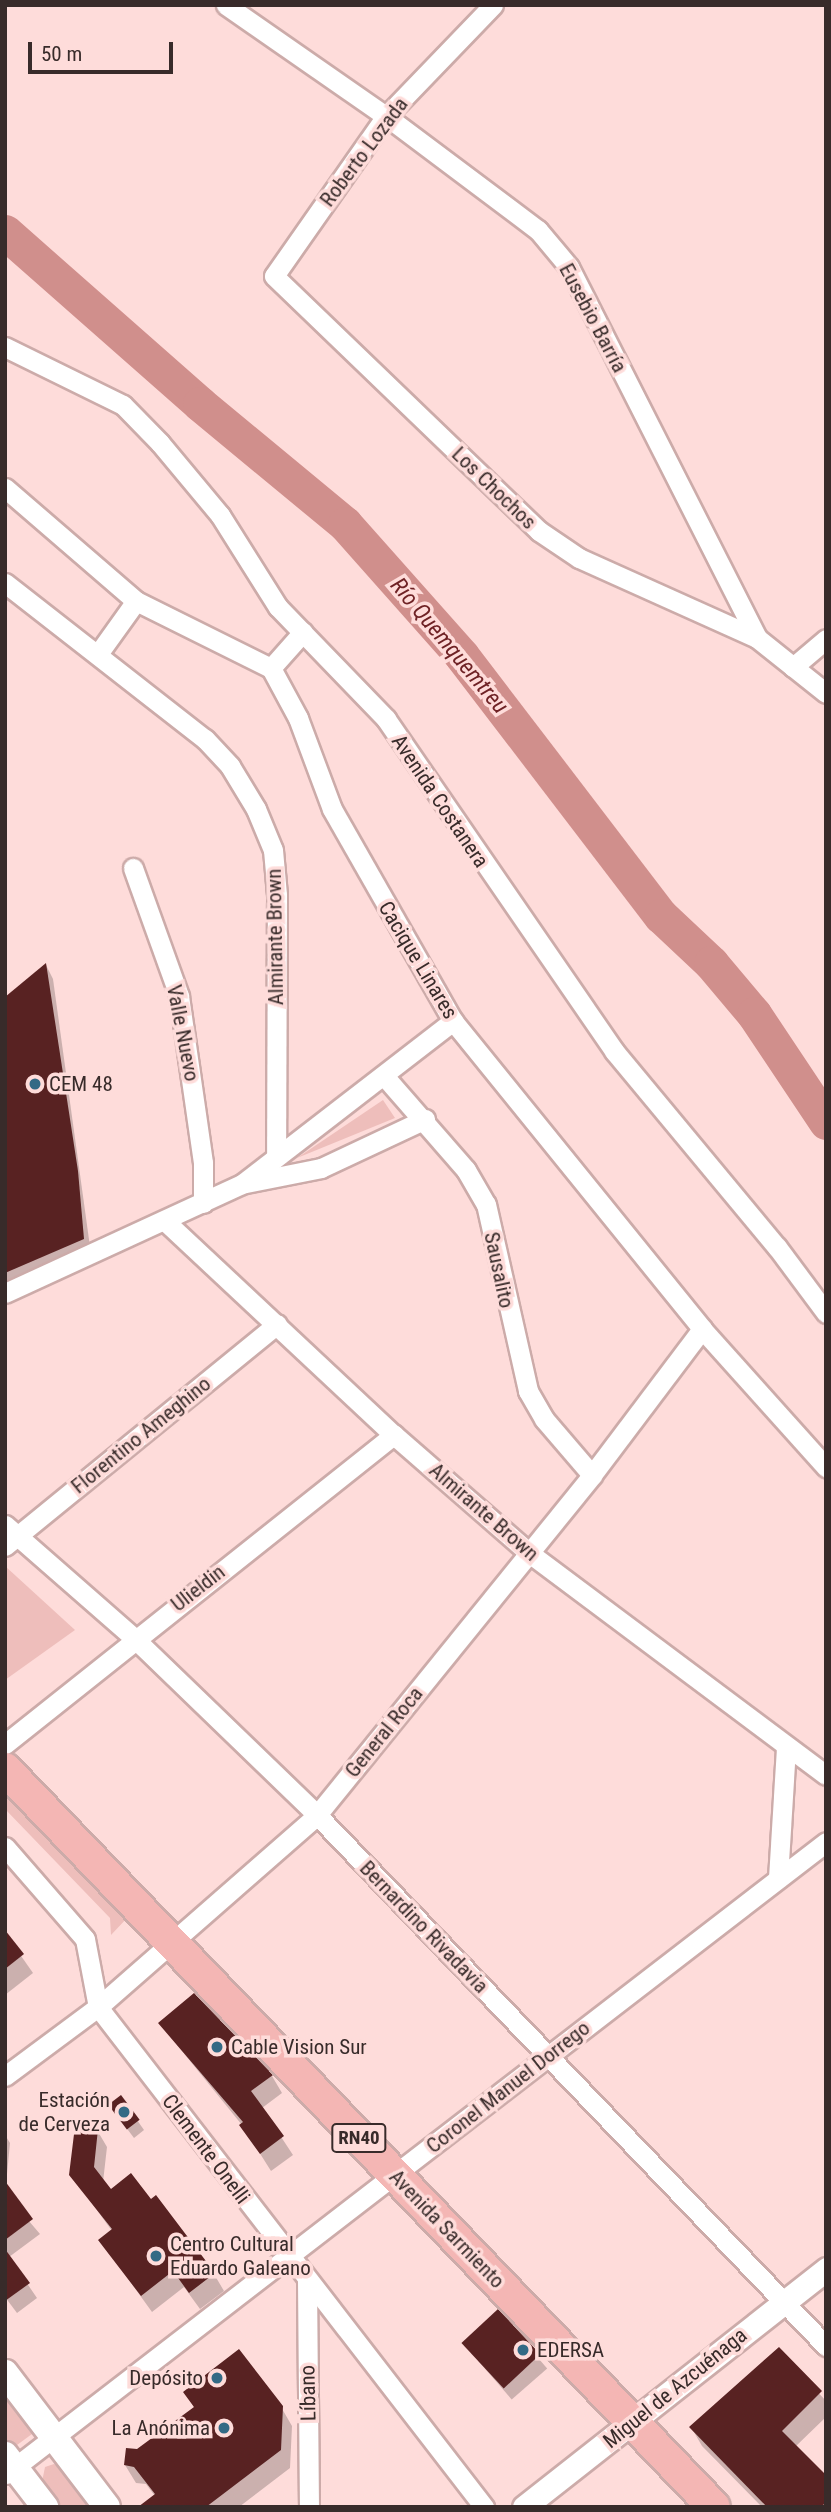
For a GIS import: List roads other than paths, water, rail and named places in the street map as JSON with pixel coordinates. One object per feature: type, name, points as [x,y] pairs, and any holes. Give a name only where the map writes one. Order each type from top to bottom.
[{"type":"highway","name":"Avenida Sarmiento","points":[[5,1769],[714,2507]]},
{"type":"main road","points":[[5,2373],[107,2507]]},
{"type":"main road","points":[[8,2466],[45,2507]]},
{"type":"street","name":"Eusebio Barría","points":[[226,5],[386,116],[538,230],[569,267],[757,638],[826,693]]},
{"type":"street","name":"Roberto Lozada","points":[[274,276],[386,116],[493,5]]},
{"type":"street","name":"Los Chochos","points":[[274,276],[539,531],[579,558],[757,638]]},
{"type":"street","name":"Avenida Costanera","points":[[5,347],[123,404],[220,516],[264,589],[386,719],[614,1051],[777,1247],[826,1313]]},
{"type":"street","points":[[5,488],[136,601],[271,668],[303,632]]},
{"type":"street","name":"Almirante Brown","points":[[5,583],[205,739],[230,766],[273,850],[276,1157]]},
{"type":"street","points":[[98,654],[136,601]]},
{"type":"street","points":[[793,667],[826,639]]},
{"type":"street","name":"Cacique Linares","points":[[271,668],[298,718],[332,808],[453,1021],[702,1329],[826,1466]]},
{"type":"street","name":"Valle Nuevo","points":[[133,869],[179,996],[203,1163],[203,1203]]},
{"type":"street","points":[[5,1293],[165,1222],[242,1184],[385,1077],[453,1021]]},
{"type":"street","name":"Sausalito","points":[[385,1077],[425,1119],[466,1170],[486,1204],[528,1391],[544,1419],[592,1475]]},
{"type":"street","points":[[242,1184],[321,1168],[425,1119]]},
{"type":"street","name":"Almirante Brown","points":[[165,1222],[394,1435],[528,1552],[826,1775]]},
{"type":"street","name":"Florentino Ameghino","points":[[9,1536],[277,1324]]},
{"type":"street","name":"General Roca","points":[[5,2076],[98,2007],[317,1815],[592,1475],[702,1329]]},
{"type":"street","name":"Ulieldin","points":[[5,1744],[134,1637],[394,1435]]},
{"type":"street","name":"Bernardino Rivadavia","points":[[9,1536],[134,1637],[317,1815],[826,2346]]},
{"type":"street","points":[[778,1878],[786,1746]]},
{"type":"street","name":"Coronel Manuel Dorrego","points":[[8,2466],[54,2437],[826,1842]]},
{"type":"street","name":"Clemente Onelli","points":[[5,1847],[85,1939],[98,2007],[484,2507]]},
{"type":"street","name":"Miguel de Azcuénaga","points":[[524,2507],[826,2269]]},
{"type":"street","name":"Líbano","points":[[307,2280],[309,2507]]},
{"type":"waterway","name":"Río Quemquemtreu","points":[[5,232],[200,404],[345,524],[462,656],[661,916],[711,963],[754,1014],[826,1122]]},
{"type":"place","name":"CEM 48","points":[[35,1084]]},
{"type":"place","name":"Cable Vision Sur","points":[[217,2047]]},
{"type":"place","name":"Estación de Cerveza","points":[[124,2112]]},
{"type":"place","name":"Centro Cultural Eduardo Galeano","points":[[156,2256]]},
{"type":"place","name":"EDERSA","points":[[523,2350]]},
{"type":"place","name":"Depósito","points":[[217,2378]]},
{"type":"place","name":"La Anónima","points":[[224,2428]]}]
